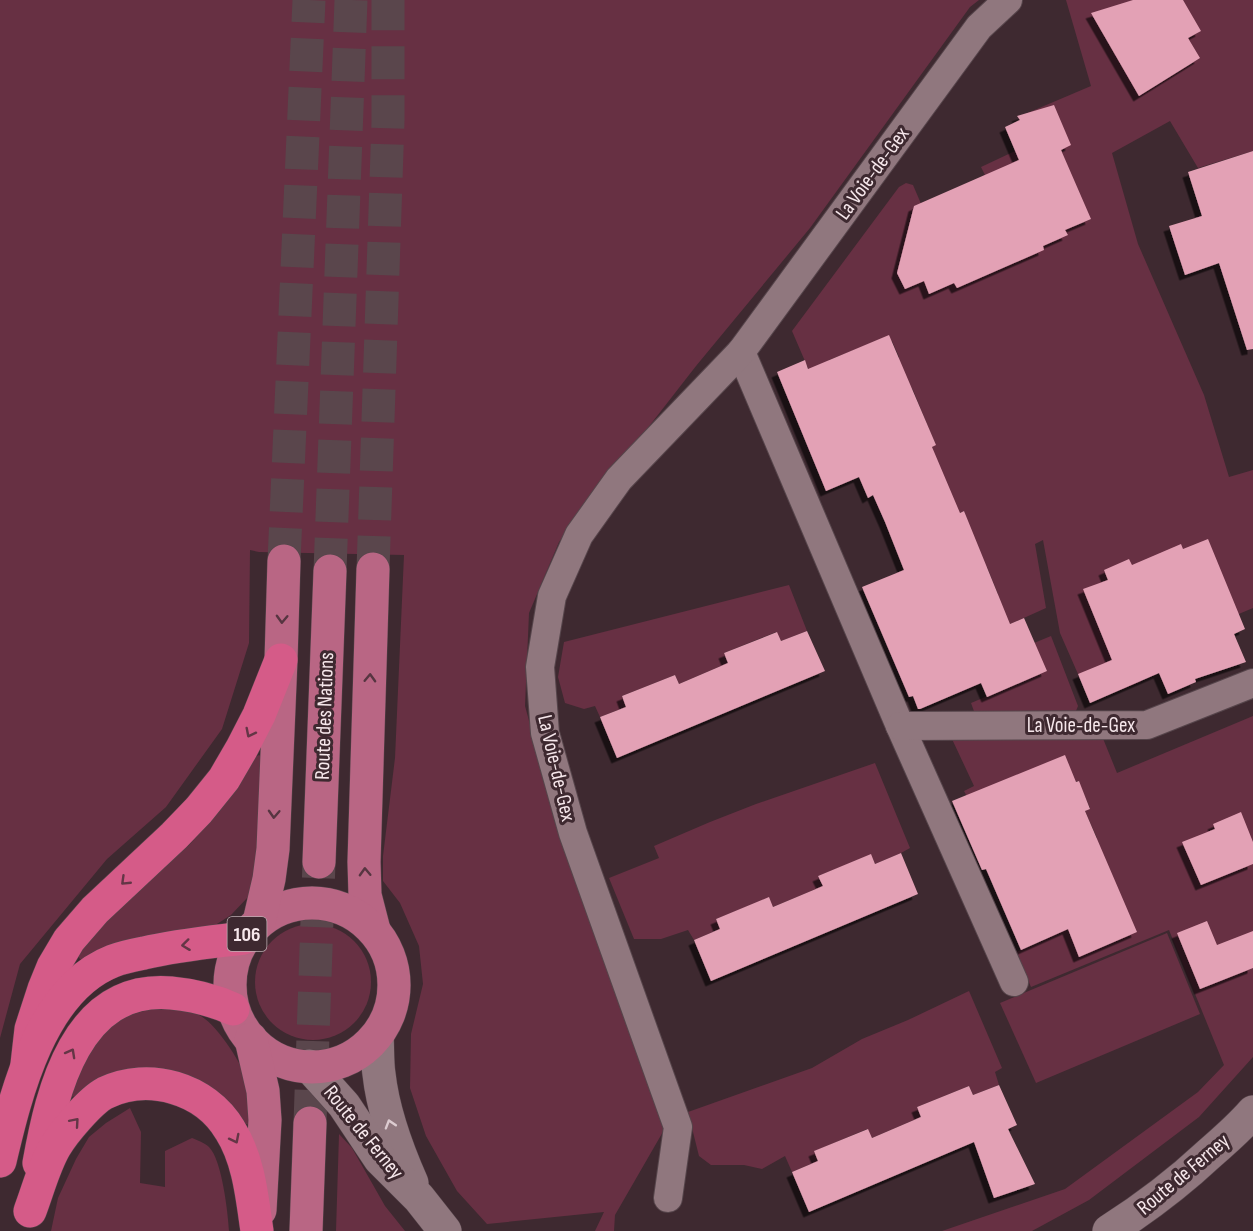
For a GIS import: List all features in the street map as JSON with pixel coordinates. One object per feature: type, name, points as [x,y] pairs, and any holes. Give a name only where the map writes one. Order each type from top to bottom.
[{"type":"highway","points":[[27,1064],[31,1029],[44,989],[53,967],[69,940],[95,910],[174,836],[224,779],[259,715],[281,660]]},
{"type":"highway","points":[[0,1161],[27,1064],[57,1009],[80,983],[114,960],[251,930]]},
{"type":"highway","points":[[28,1221],[56,1087],[65,1064],[92,1022],[113,1005],[136,996],[162,992],[199,998],[233,1009]]},
{"type":"highway","points":[[28,1221],[56,1146],[87,1108],[103,1094],[120,1088],[142,1084],[162,1084],[183,1090],[204,1100],[229,1128],[238,1144],[245,1165],[257,1231]]},
{"type":"main road","points":[[251,930],[269,879],[273,849],[284,561]]},
{"type":"main road","points":[[373,569],[364,862],[365,895],[374,930]]},
{"type":"main road","name":"Route des Nations","points":[[319,862],[330,571]]},
{"type":"main road","name":"106","points":[[317,903],[338,907],[357,916],[374,930],[386,949],[393,971],[394,993],[388,1016],[377,1036],[367,1046],[343,1061],[329,1065],[300,1066],[273,1057],[251,1039],[240,1025],[233,1009],[230,976],[233,963],[251,930],[276,911],[297,904],[317,903]]},
{"type":"main road","name":"106","points":[[251,1039],[263,1091],[265,1120],[257,1231]]},
{"type":"main road","points":[[306,1231],[310,1123]]},
{"type":"street","name":"La Voie-de-Gex","points":[[668,1198],[678,1126],[573,833],[545,733],[540,667],[552,596],[579,535],[619,479],[741,352],[979,27],[1008,0]]},
{"type":"street","points":[[741,352],[900,726],[1014,982]]},
{"type":"street","name":"La Voie-de-Gex","points":[[900,726],[1147,725],[1253,683]]},
{"type":"street","name":"Route de Ferney","points":[[377,1036],[384,1104],[419,1198]]},
{"type":"street","name":"Route de Ferney","points":[[309,1066],[344,1105],[380,1159],[419,1198],[445,1231]]},
{"type":"street","name":"Route de Ferney","points":[[1109,1231],[1160,1197],[1220,1145],[1253,1112]]},
{"type":"shaded area","points":[[0,0],[979,0],[970,7],[810,228],[696,366],[559,542],[529,613],[525,706],[562,842],[664,1130],[615,1215],[614,1231],[595,1231],[604,1212],[487,1224],[457,1191],[426,1136],[410,1088],[411,1034],[423,984],[419,946],[400,903],[383,881],[383,856],[395,758],[404,555],[250,550],[249,643],[222,729],[166,807],[107,859],[20,964],[0,1038]]},
{"type":"shaded area","points":[[1066,0],[1253,0],[1253,151],[1198,168],[1170,121],[1112,153],[1138,244],[1204,395],[1229,477],[1253,470],[1253,608],[1132,659],[1141,682],[1120,690],[1113,677],[1078,674],[1060,633],[1043,540],[1035,544],[1046,608],[1006,626],[994,596],[998,594],[987,567],[983,568],[964,511],[950,517],[932,447],[935,444],[913,390],[896,364],[899,357],[892,341],[884,338],[829,360],[817,389],[792,331],[899,187],[906,183],[913,185],[925,213],[985,175],[981,167],[1015,151],[1038,164],[1018,117],[1091,86]]},
{"type":"shaded area","points":[[789,585],[807,631],[781,641],[776,632],[724,653],[728,663],[679,684],[675,675],[622,696],[626,707],[600,717],[595,706],[584,709],[565,703],[558,677],[564,642]]},
{"type":"shaded area","points":[[1051,636],[1078,706],[1076,711],[975,714],[971,703],[1033,677],[1017,650]]},
{"type":"shaded area","points":[[1253,716],[1253,1057],[1199,1117],[1089,1200],[1032,1231],[942,1231],[1065,1189],[1198,1092],[1224,1065],[1169,930],[1031,987],[1016,952],[1045,940],[1030,906],[1049,859],[1097,838],[1085,811],[1090,808],[1078,781],[1013,809],[972,806],[964,791],[974,786],[952,739],[1102,736],[1117,773]]},
{"type":"shaded area","points":[[259,755],[263,758],[265,821],[248,897],[231,915],[206,931],[83,961],[80,959],[77,954],[92,930],[189,845],[219,812],[255,757]]},
{"type":"shaded area","points":[[875,763],[910,848],[875,864],[871,855],[818,876],[823,886],[773,907],[769,898],[716,919],[720,929],[694,940],[688,930],[661,939],[634,939],[609,878],[659,858],[654,846],[756,804]]},
{"type":"shaded area","points":[[313,924],[335,928],[354,941],[367,960],[371,982],[367,1004],[354,1023],[335,1036],[313,1040],[291,1036],[272,1023],[259,1004],[255,982],[259,960],[272,941],[291,928]]},
{"type":"shaded area","points":[[1167,933],[1200,1014],[1036,1083],[1000,1003]]},
{"type":"shaded area","points":[[969,991],[1002,1068],[995,1072],[999,1085],[973,1095],[969,1086],[917,1107],[921,1117],[872,1138],[867,1129],[815,1151],[818,1161],[792,1172],[785,1156],[762,1169],[744,1165],[711,1165],[699,1156],[688,1112],[812,1068],[862,1039]]},
{"type":"shaded area","points":[[169,1009],[190,1012],[204,1018],[228,1044],[250,1088],[250,1125],[237,1118],[220,1096],[202,1082],[183,1075],[71,1097],[80,1060],[111,1026],[129,1015],[148,1010]]},
{"type":"shaded area","points":[[130,1108],[141,1132],[140,1183],[165,1187],[165,1151],[192,1138],[203,1143],[214,1154],[217,1163],[224,1187],[229,1231],[51,1231],[58,1198],[89,1137]]},
{"type":"shaded area","points":[[339,1134],[352,1148],[385,1206],[405,1231],[336,1231]]},
{"type":"building","points":[[1133,0],[1183,0],[1201,31],[1188,38],[1200,58],[1139,96],[1091,13]]},
{"type":"building","points":[[1054,105],[1071,145],[1061,150],[1091,219],[1065,230],[1068,235],[1043,246],[1044,250],[957,288],[954,283],[929,294],[924,281],[905,289],[897,273],[914,206],[1019,160],[1005,127],[1020,120],[1017,116]]},
{"type":"building","points":[[1253,151],[1253,349],[1247,350],[1219,263],[1185,275],[1169,226],[1202,216],[1188,172]]},
{"type":"building","points":[[889,335],[936,445],[932,447],[960,513],[964,511],[1010,624],[1024,618],[1047,671],[987,697],[981,683],[920,709],[913,696],[909,697],[862,587],[904,570],[885,522],[873,495],[868,498],[859,477],[826,491],[777,372],[805,360],[808,369]]},
{"type":"building","points":[[1208,539],[1245,629],[1234,634],[1246,662],[1195,679],[1196,682],[1168,694],[1159,673],[1090,703],[1078,674],[1112,660],[1083,589],[1108,580],[1104,570],[1129,559],[1132,565],[1181,544],[1183,549]]},
{"type":"building","points":[[807,631],[825,671],[617,758],[600,717],[626,707],[622,696],[675,675],[679,684],[728,663],[724,653],[777,632],[781,641]]},
{"type":"building","points":[[1065,755],[1076,782],[1079,781],[1090,809],[1085,811],[1137,932],[1079,957],[1068,929],[1021,950],[986,869],[982,870],[952,801]]},
{"type":"building","points":[[1241,812],[1253,842],[1253,864],[1201,885],[1182,842],[1215,829],[1213,824]]},
{"type":"building","points":[[901,853],[918,894],[711,981],[694,940],[720,929],[716,919],[769,897],[773,907],[823,886],[818,876],[871,854],[875,864]]},
{"type":"building","points":[[1207,921],[1217,945],[1253,931],[1253,968],[1200,989],[1177,933]]},
{"type":"building","points":[[999,1085],[1017,1125],[1008,1129],[1035,1184],[994,1198],[974,1142],[809,1212],[792,1172],[818,1161],[814,1151],[868,1129],[872,1138],[921,1117],[917,1107],[969,1086],[973,1095]]},
{"type":"tunnel","points":[[284,561],[309,0]]},
{"type":"tunnel","points":[[330,571],[351,0]]},
{"type":"tunnel","points":[[373,569],[388,121],[388,0]]},
{"type":"tunnel","points":[[310,1123],[319,862]]}]
